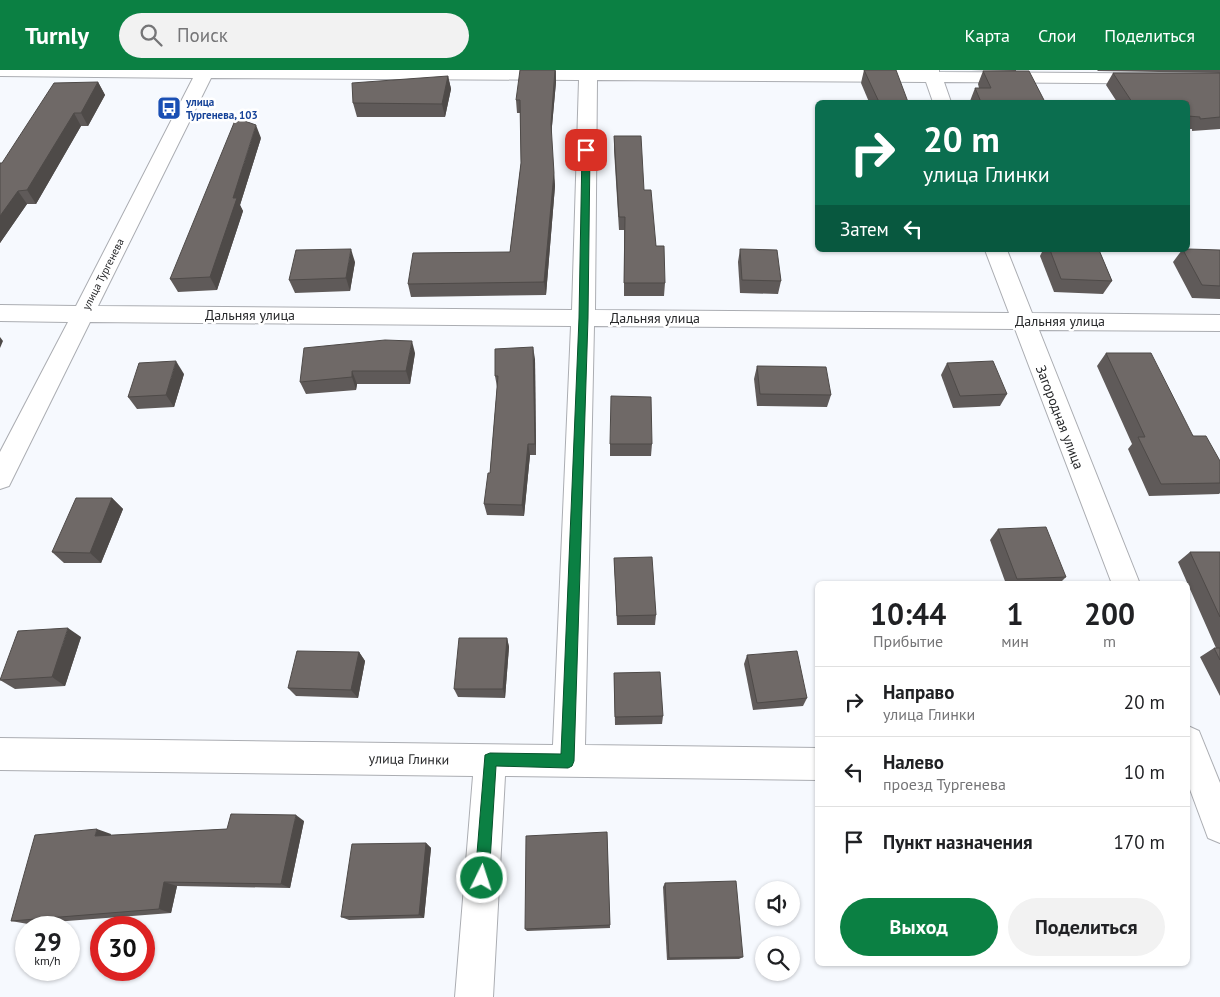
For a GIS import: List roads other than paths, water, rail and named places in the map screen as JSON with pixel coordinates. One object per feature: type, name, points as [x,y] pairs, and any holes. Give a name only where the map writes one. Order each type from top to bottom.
[{"type":"street","points":[[0,72],[206,71],[588,75],[931,74],[1220,79]]},
{"type":"street","name":"улица Тургенева","points":[[0,478],[206,71]]},
{"type":"street","points":[[931,74],[941,100]]},
{"type":"street","points":[[568,761],[583,318],[588,75]]},
{"type":"street","name":"Загородная улица","points":[[997,252],[1125,581]]},
{"type":"street","name":"Дальняя улица","points":[[0,313],[1220,323]]},
{"type":"street","name":"улица Глинки","points":[[0,754],[815,764]]},
{"type":"street","points":[[474,997],[490,760]]},
{"type":"street","points":[[1198,762],[1220,826]]},
{"type":"place","name":"улица Тургенева, 103","points":[[169,108]]}]
